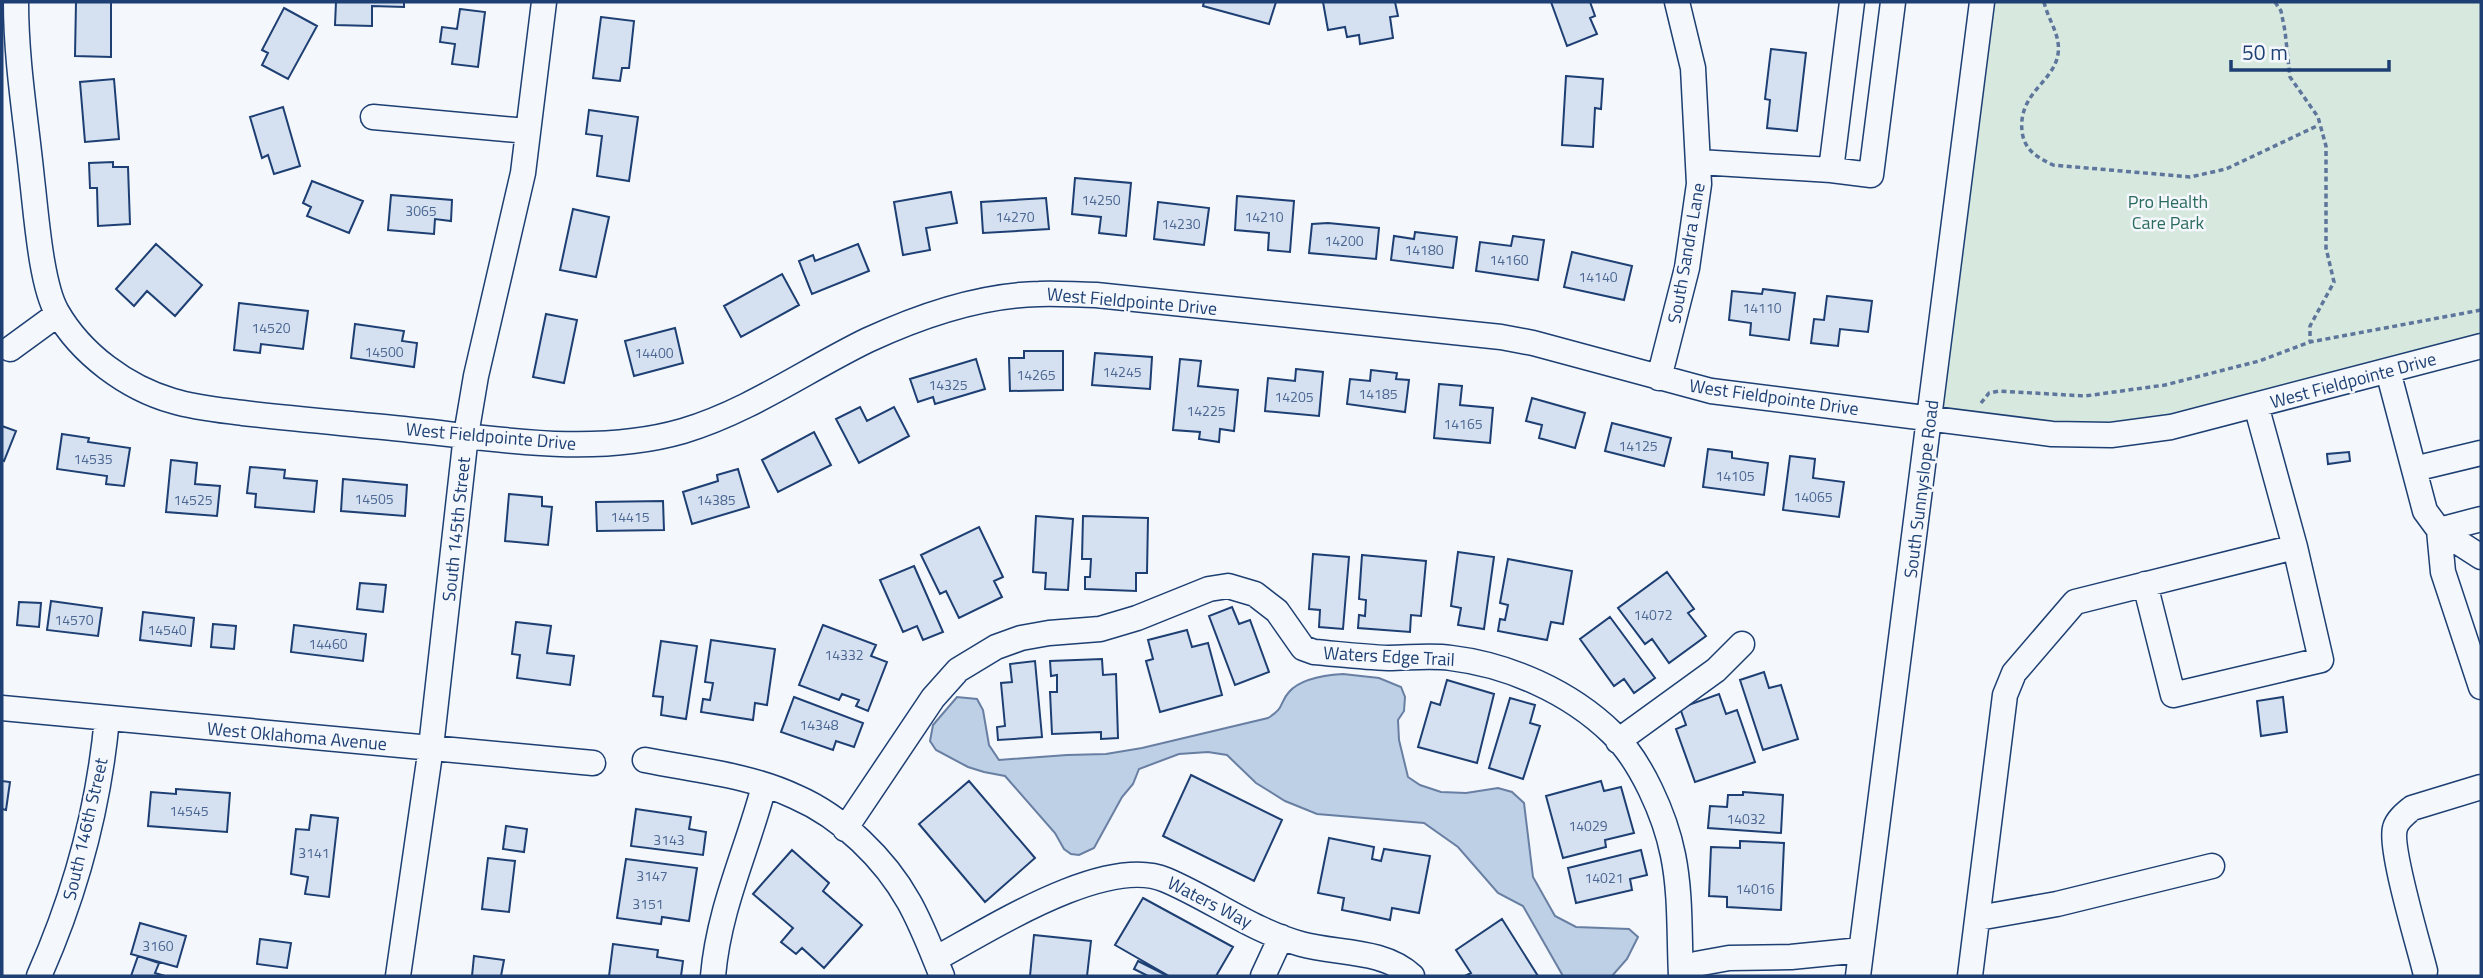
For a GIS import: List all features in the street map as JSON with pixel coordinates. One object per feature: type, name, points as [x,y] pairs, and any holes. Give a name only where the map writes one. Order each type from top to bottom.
[{"type":"street","name":"West Fieldpointe Drive","points":[[16,2],[35,208],[43,263],[58,314],[82,345],[116,373],[143,389],[171,401],[192,406],[561,444],[629,442],[684,430],[744,408],[866,341],[913,320],[978,301],[1037,294],[1096,295],[1501,337],[1711,391],[2052,434],[2111,435],[2171,427],[2481,346]]},
{"type":"street","name":"South 145th Street","points":[[398,976],[431,747],[466,435],[476,376],[523,173],[544,2]]},
{"type":"street","name":"South Sandra Lane","points":[[1659,378],[1687,268],[1699,184],[1693,68],[1678,2]]},
{"type":"street","points":[[1831,170],[1852,2]]},
{"type":"street","points":[[1699,162],[1871,175],[1893,2]]},
{"type":"street","name":"South Sunnyslope Road","points":[[1858,976],[1982,2]]},
{"type":"street","points":[[373,117],[527,131]]},
{"type":"street","points":[[10,349],[58,314]]},
{"type":"street","points":[[2388,370],[2425,511],[2438,530],[2481,557]]},
{"type":"street","points":[[2145,584],[2173,695],[2321,660],[2295,547],[2256,405]]},
{"type":"street","points":[[2414,469],[2481,453]]},
{"type":"street","points":[[2438,530],[2481,519]]},
{"type":"street","points":[[2438,530],[2443,572],[2481,687]]},
{"type":"street","points":[[1970,976],[2005,695],[2014,673],[2075,602],[2295,547]]},
{"type":"street","name":"Waters Edge Trail","points":[[845,829],[933,698],[958,670],[996,647],[1021,638],[1100,629],[1137,618],[1209,589],[1228,586],[1255,594],[1277,611],[1303,648],[1314,652],[1389,658],[1451,657],[1497,667],[1520,675],[1572,701],[1592,715],[1618,741],[1648,788],[1664,824],[1673,855],[1678,892],[1684,976]]},
{"type":"street","points":[[1618,741],[1716,670],[1742,644]]},
{"type":"street","name":"West Oklahoma Avenue","points":[[2,708],[593,763]]},
{"type":"street","name":"South 146th Street","points":[[38,976],[65,912],[77,875],[93,806],[107,718]]},
{"type":"street","points":[[645,760],[742,779],[796,796],[845,829],[867,847],[910,903],[938,968]]},
{"type":"street","points":[[713,976],[719,928],[726,900],[764,786]]},
{"type":"street","points":[[2425,971],[2395,850],[2395,828],[2403,815],[2412,808],[2481,787]]},
{"type":"street","points":[[1978,918],[2057,904],[2213,866]]},
{"type":"street","name":"Waters Way","points":[[938,968],[1037,905],[1093,881],[1125,874],[1144,874],[1162,878],[1282,937],[1301,944],[1365,955],[1398,966],[1412,976]]},
{"type":"street","points":[[1264,976],[1282,937]]},
{"type":"street","points":[[1684,976],[1696,964],[1729,958],[1791,957],[1861,950]]},
{"type":"path","points":[[2044,2],[2057,33],[2058,55],[2021,116],[2024,143],[2035,156],[2053,165],[2189,177],[2225,169],[2319,125]]},
{"type":"path","points":[[2275,2],[2281,11],[2286,31],[2290,77],[2312,108],[2326,146],[2326,248],[2334,282],[2310,326],[2310,342]]},
{"type":"path","points":[[1979,408],[1989,393],[1999,391],[2085,396],[2165,385],[2259,361],[2310,342],[2481,310]]},
{"type":"green space","name":"Pro Health Care Park","points":[[1982,2],[2481,2],[2481,346],[2171,427],[1930,417]]},
{"type":"water","points":[[1343,674],[1379,678],[1401,687],[1405,697],[1404,711],[1398,720],[1399,740],[1408,777],[1420,785],[1441,792],[1466,793],[1498,788],[1512,792],[1524,803],[1533,877],[1555,916],[1576,927],[1629,929],[1638,937],[1627,959],[1612,976],[1563,976],[1523,906],[1498,893],[1458,847],[1424,823],[1317,814],[1285,801],[1256,783],[1227,755],[1208,752],[1179,754],[1139,769],[1133,784],[1122,797],[1094,848],[1079,855],[1064,849],[1055,833],[1005,776],[968,767],[936,750],[930,741],[933,725],[957,697],[977,699],[983,710],[989,745],[999,760],[1106,754],[1268,718],[1300,683],[1322,676]]},
{"type":"building","points":[[76,2],[111,2],[111,57],[75,56]]},
{"type":"building","points":[[336,2],[404,2],[404,7],[372,6],[372,26],[335,25]]},
{"type":"building","points":[[1204,2],[1276,2],[1269,24],[1203,6]]},
{"type":"building","points":[[1323,2],[1395,2],[1398,16],[1390,17],[1393,38],[1360,44],[1359,35],[1347,37],[1345,27],[1328,30]]},
{"type":"building","points":[[1551,2],[1590,2],[1595,16],[1590,18],[1597,34],[1567,46]]},
{"type":"building","points":[[284,8],[317,26],[288,79],[262,65],[268,53],[262,50]]},
{"type":"building","points":[[460,9],[485,12],[478,67],[452,64],[455,44],[440,42],[442,27],[457,29]]},
{"type":"building","points":[[601,17],[634,21],[629,68],[622,68],[620,81],[593,78]]},
{"type":"building","points":[[1771,49],[1806,53],[1797,131],[1767,128],[1770,100],[1765,99]]},
{"type":"building","points":[[1566,76],[1603,79],[1601,109],[1595,108],[1593,147],[1562,145]]},
{"type":"building","points":[[114,79],[119,139],[85,142],[80,82]]},
{"type":"building","points":[[283,107],[300,166],[274,174],[268,155],[262,158],[250,117]]},
{"type":"building","points":[[589,110],[638,117],[629,181],[597,176],[602,136],[586,134]]},
{"type":"building","points":[[113,162],[113,167],[128,167],[130,224],[98,226],[97,188],[90,188],[89,163]]},
{"type":"building","points":[[1075,178],[1131,183],[1126,236],[1099,233],[1101,217],[1072,214]]},
{"type":"building","points":[[312,181],[363,201],[349,233],[307,216],[311,207],[303,203]]},
{"type":"building","points":[[951,192],[957,223],[926,228],[930,250],[903,255],[894,202]]},
{"type":"building","points":[[391,195],[452,200],[451,221],[435,219],[434,234],[388,230]]},
{"type":"building","points":[[1237,196],[1294,201],[1290,252],[1268,250],[1269,233],[1235,230]]},
{"type":"building","points":[[1046,198],[1049,229],[983,233],[981,202]]},
{"type":"building","points":[[1158,202],[1209,208],[1204,245],[1154,239]]},
{"type":"building","points":[[573,209],[609,217],[596,277],[560,270]]},
{"type":"building","points":[[1312,224],[1379,228],[1376,259],[1309,253]]},
{"type":"building","points":[[1415,232],[1457,237],[1453,268],[1391,260],[1394,236],[1414,239]]},
{"type":"building","points":[[1513,236],[1544,240],[1538,280],[1476,271],[1480,242],[1511,246]]},
{"type":"building","points":[[156,244],[202,285],[175,316],[147,291],[134,306],[116,289]]},
{"type":"building","points":[[858,244],[869,271],[812,294],[799,261],[813,255],[815,261]]},
{"type":"building","points":[[1572,252],[1632,266],[1624,300],[1564,287]]},
{"type":"building","points":[[782,274],[799,305],[741,337],[724,306]]},
{"type":"building","points":[[1763,289],[1795,293],[1789,340],[1750,335],[1751,323],[1729,320],[1732,291],[1762,294]]},
{"type":"building","points":[[1827,296],[1872,301],[1868,332],[1840,329],[1838,346],[1811,343],[1814,319],[1824,320]]},
{"type":"building","points":[[239,303],[308,311],[303,349],[261,344],[260,353],[234,350]]},
{"type":"building","points":[[546,314],[577,320],[564,383],[533,377]]},
{"type":"building","points":[[355,324],[404,331],[402,341],[417,343],[414,367],[351,358]]},
{"type":"building","points":[[675,328],[683,363],[634,376],[625,341]]},
{"type":"building","points":[[1024,351],[1063,351],[1063,390],[1010,391],[1009,358],[1024,358]]},
{"type":"building","points":[[1095,353],[1152,357],[1150,389],[1092,385]]},
{"type":"building","points":[[976,359],[985,389],[935,404],[933,397],[918,402],[910,379]]},
{"type":"building","points":[[1180,359],[1201,361],[1198,386],[1238,390],[1234,431],[1220,429],[1219,442],[1199,439],[1200,432],[1173,430]]},
{"type":"building","points":[[1296,369],[1323,372],[1319,416],[1265,411],[1268,378],[1295,381]]},
{"type":"building","points":[[1371,370],[1397,373],[1396,379],[1409,380],[1405,412],[1347,404],[1350,379],[1370,381]]},
{"type":"building","points":[[1439,384],[1462,386],[1460,405],[1493,408],[1490,443],[1434,438]]},
{"type":"building","points":[[1532,398],[1585,413],[1575,448],[1539,438],[1542,425],[1526,421]]},
{"type":"building","points":[[860,407],[867,421],[894,407],[909,436],[859,463],[836,419]]},
{"type":"building","points":[[1612,423],[1671,438],[1664,466],[1605,451]]},
{"type":"building","points":[[2,426],[16,431],[4,461],[2,460]]},
{"type":"building","points":[[814,432],[831,465],[778,492],[762,460]]},
{"type":"building","points":[[62,434],[89,438],[88,442],[130,448],[124,486],[106,484],[107,476],[57,469]]},
{"type":"building","points":[[1708,449],[1732,452],[1732,458],[1768,463],[1764,495],[1703,487]]},
{"type":"building","points":[[2349,452],[2350,461],[2328,464],[2327,454]]},
{"type":"building","points":[[1790,456],[1815,459],[1813,478],[1844,482],[1839,517],[1783,510]]},
{"type":"building","points":[[171,460],[197,463],[195,484],[220,486],[217,516],[166,512]]},
{"type":"building","points":[[250,467],[285,470],[284,478],[317,481],[314,512],[255,507],[256,494],[247,493]]},
{"type":"building","points":[[738,469],[749,507],[692,524],[683,492],[718,481],[717,475]]},
{"type":"building","points":[[343,479],[407,485],[405,516],[341,511]]},
{"type":"building","points":[[509,494],[542,497],[542,506],[552,507],[548,545],[505,541]]},
{"type":"building","points":[[663,501],[664,530],[597,531],[596,502]]},
{"type":"building","points":[[1036,516],[1073,519],[1068,590],[1045,589],[1046,573],[1033,572]]},
{"type":"building","points":[[1083,516],[1148,518],[1147,573],[1136,573],[1136,591],[1085,589],[1085,577],[1090,577],[1091,559],[1082,559]]},
{"type":"building","points":[[979,527],[1003,577],[994,581],[1002,597],[959,618],[946,591],[940,594],[921,555]]},
{"type":"building","points":[[1458,552],[1494,557],[1484,629],[1458,625],[1461,608],[1451,606]]},
{"type":"building","points":[[1313,554],[1349,557],[1343,629],[1319,627],[1320,610],[1309,609]]},
{"type":"building","points":[[1362,555],[1426,561],[1421,616],[1411,615],[1410,632],[1358,628],[1359,615],[1365,616],[1366,600],[1359,599]]},
{"type":"building","points":[[1508,559],[1572,571],[1563,624],[1551,622],[1547,640],[1498,631],[1500,619],[1505,620],[1508,605],[1500,603]]},
{"type":"building","points":[[914,566],[943,632],[923,640],[917,626],[903,632],[880,580]]},
{"type":"building","points":[[1667,572],[1694,609],[1688,613],[1706,636],[1669,663],[1652,639],[1645,644],[1618,608]]},
{"type":"building","points":[[360,583],[386,585],[383,612],[357,609]]},
{"type":"building","points":[[51,601],[102,608],[98,636],[47,630]]},
{"type":"building","points":[[19,602],[41,603],[39,627],[17,625]]},
{"type":"building","points":[[1232,607],[1239,624],[1250,620],[1269,672],[1235,685],[1209,616]]},
{"type":"building","points":[[143,612],[194,618],[191,646],[140,640]]},
{"type":"building","points":[[1610,617],[1655,678],[1634,693],[1624,679],[1614,686],[1580,639]]},
{"type":"building","points":[[516,622],[551,626],[547,653],[574,656],[570,685],[517,678],[520,655],[512,654]]},
{"type":"building","points":[[213,624],[236,626],[234,649],[211,647]]},
{"type":"building","points":[[294,625],[366,634],[363,661],[291,652]]},
{"type":"building","points":[[823,625],[876,645],[871,656],[887,662],[868,711],[856,706],[859,700],[842,694],[839,700],[799,685]]},
{"type":"building","points":[[1187,630],[1192,647],[1208,643],[1222,695],[1160,712],[1146,661],[1153,659],[1148,640]]},
{"type":"building","points":[[711,640],[775,649],[767,705],[755,703],[753,720],[701,712],[703,699],[710,700],[713,683],[705,682]]},
{"type":"building","points":[[661,641],[697,646],[686,719],[661,715],[663,697],[653,696]]},
{"type":"building","points":[[1102,659],[1103,675],[1116,674],[1118,738],[1101,739],[1101,732],[1052,734],[1050,692],[1057,692],[1057,675],[1051,676],[1050,661]]},
{"type":"building","points":[[1035,661],[1042,737],[998,740],[997,727],[1005,726],[1001,683],[1012,682],[1010,664]]},
{"type":"building","points":[[1764,672],[1769,688],[1781,685],[1798,739],[1763,750],[1740,680]]},
{"type":"building","points":[[1447,680],[1494,694],[1477,763],[1418,747],[1431,702],[1440,705]]},
{"type":"building","points":[[1719,694],[1726,714],[1737,710],[1755,762],[1695,782],[1676,729],[1686,725],[1680,708]]},
{"type":"building","points":[[794,697],[863,723],[854,747],[836,741],[833,750],[781,732]]},
{"type":"building","points":[[2283,697],[2287,732],[2261,736],[2257,701]]},
{"type":"building","points":[[1510,698],[1535,705],[1530,723],[1540,726],[1523,779],[1489,768]]},
{"type":"building","points":[[1191,775],[1282,820],[1254,881],[1163,836]]},
{"type":"building","points":[[2,781],[10,782],[6,810],[2,809]]},
{"type":"building","points":[[969,781],[1035,858],[985,902],[919,824]]},
{"type":"building","points":[[1601,781],[1604,791],[1621,787],[1634,833],[1605,840],[1606,847],[1563,858],[1546,796]]},
{"type":"building","points":[[176,789],[230,793],[227,832],[148,826],[151,792],[176,794]]},
{"type":"building","points":[[1743,792],[1783,795],[1781,833],[1708,828],[1710,806],[1727,807],[1728,795],[1743,795]]},
{"type":"building","points":[[636,809],[691,817],[689,829],[706,832],[703,855],[631,846]]},
{"type":"building","points":[[311,815],[338,818],[329,897],[305,894],[308,877],[291,874],[296,829],[309,830]]},
{"type":"building","points":[[506,826],[527,829],[524,852],[503,849]]},
{"type":"building","points":[[1329,838],[1374,847],[1372,859],[1381,861],[1384,849],[1430,856],[1419,913],[1392,908],[1390,920],[1342,910],[1344,898],[1318,893]]},
{"type":"building","points":[[1740,841],[1784,843],[1781,910],[1727,907],[1727,897],[1709,896],[1711,847],[1740,848]]},
{"type":"building","points":[[792,850],[829,883],[823,891],[862,925],[824,968],[802,948],[796,954],[781,942],[793,928],[753,894]]},
{"type":"building","points":[[1641,850],[1647,875],[1630,879],[1632,890],[1576,903],[1568,868]]},
{"type":"building","points":[[488,858],[515,861],[509,912],[482,909]]},
{"type":"building","points":[[626,859],[697,868],[689,921],[662,917],[661,924],[617,918]]},
{"type":"building","points":[[1143,898],[1233,947],[1216,976],[1169,976],[1115,945]]},
{"type":"building","points":[[1502,919],[1538,976],[1465,976],[1471,973],[1456,950]]},
{"type":"building","points":[[140,923],[186,936],[177,967],[131,954]]},
{"type":"building","points":[[1034,935],[1091,941],[1087,976],[1030,976]]},
{"type":"building","points":[[260,939],[291,943],[287,968],[257,964]]},
{"type":"building","points":[[613,944],[658,950],[657,957],[683,961],[681,976],[609,976]]},
{"type":"building","points":[[138,956],[159,963],[155,973],[165,976],[131,976]]},
{"type":"building","points":[[474,956],[504,960],[501,976],[472,976]]},
{"type":"building","points":[[1138,961],[1168,976],[1148,976],[1134,969]]}]
